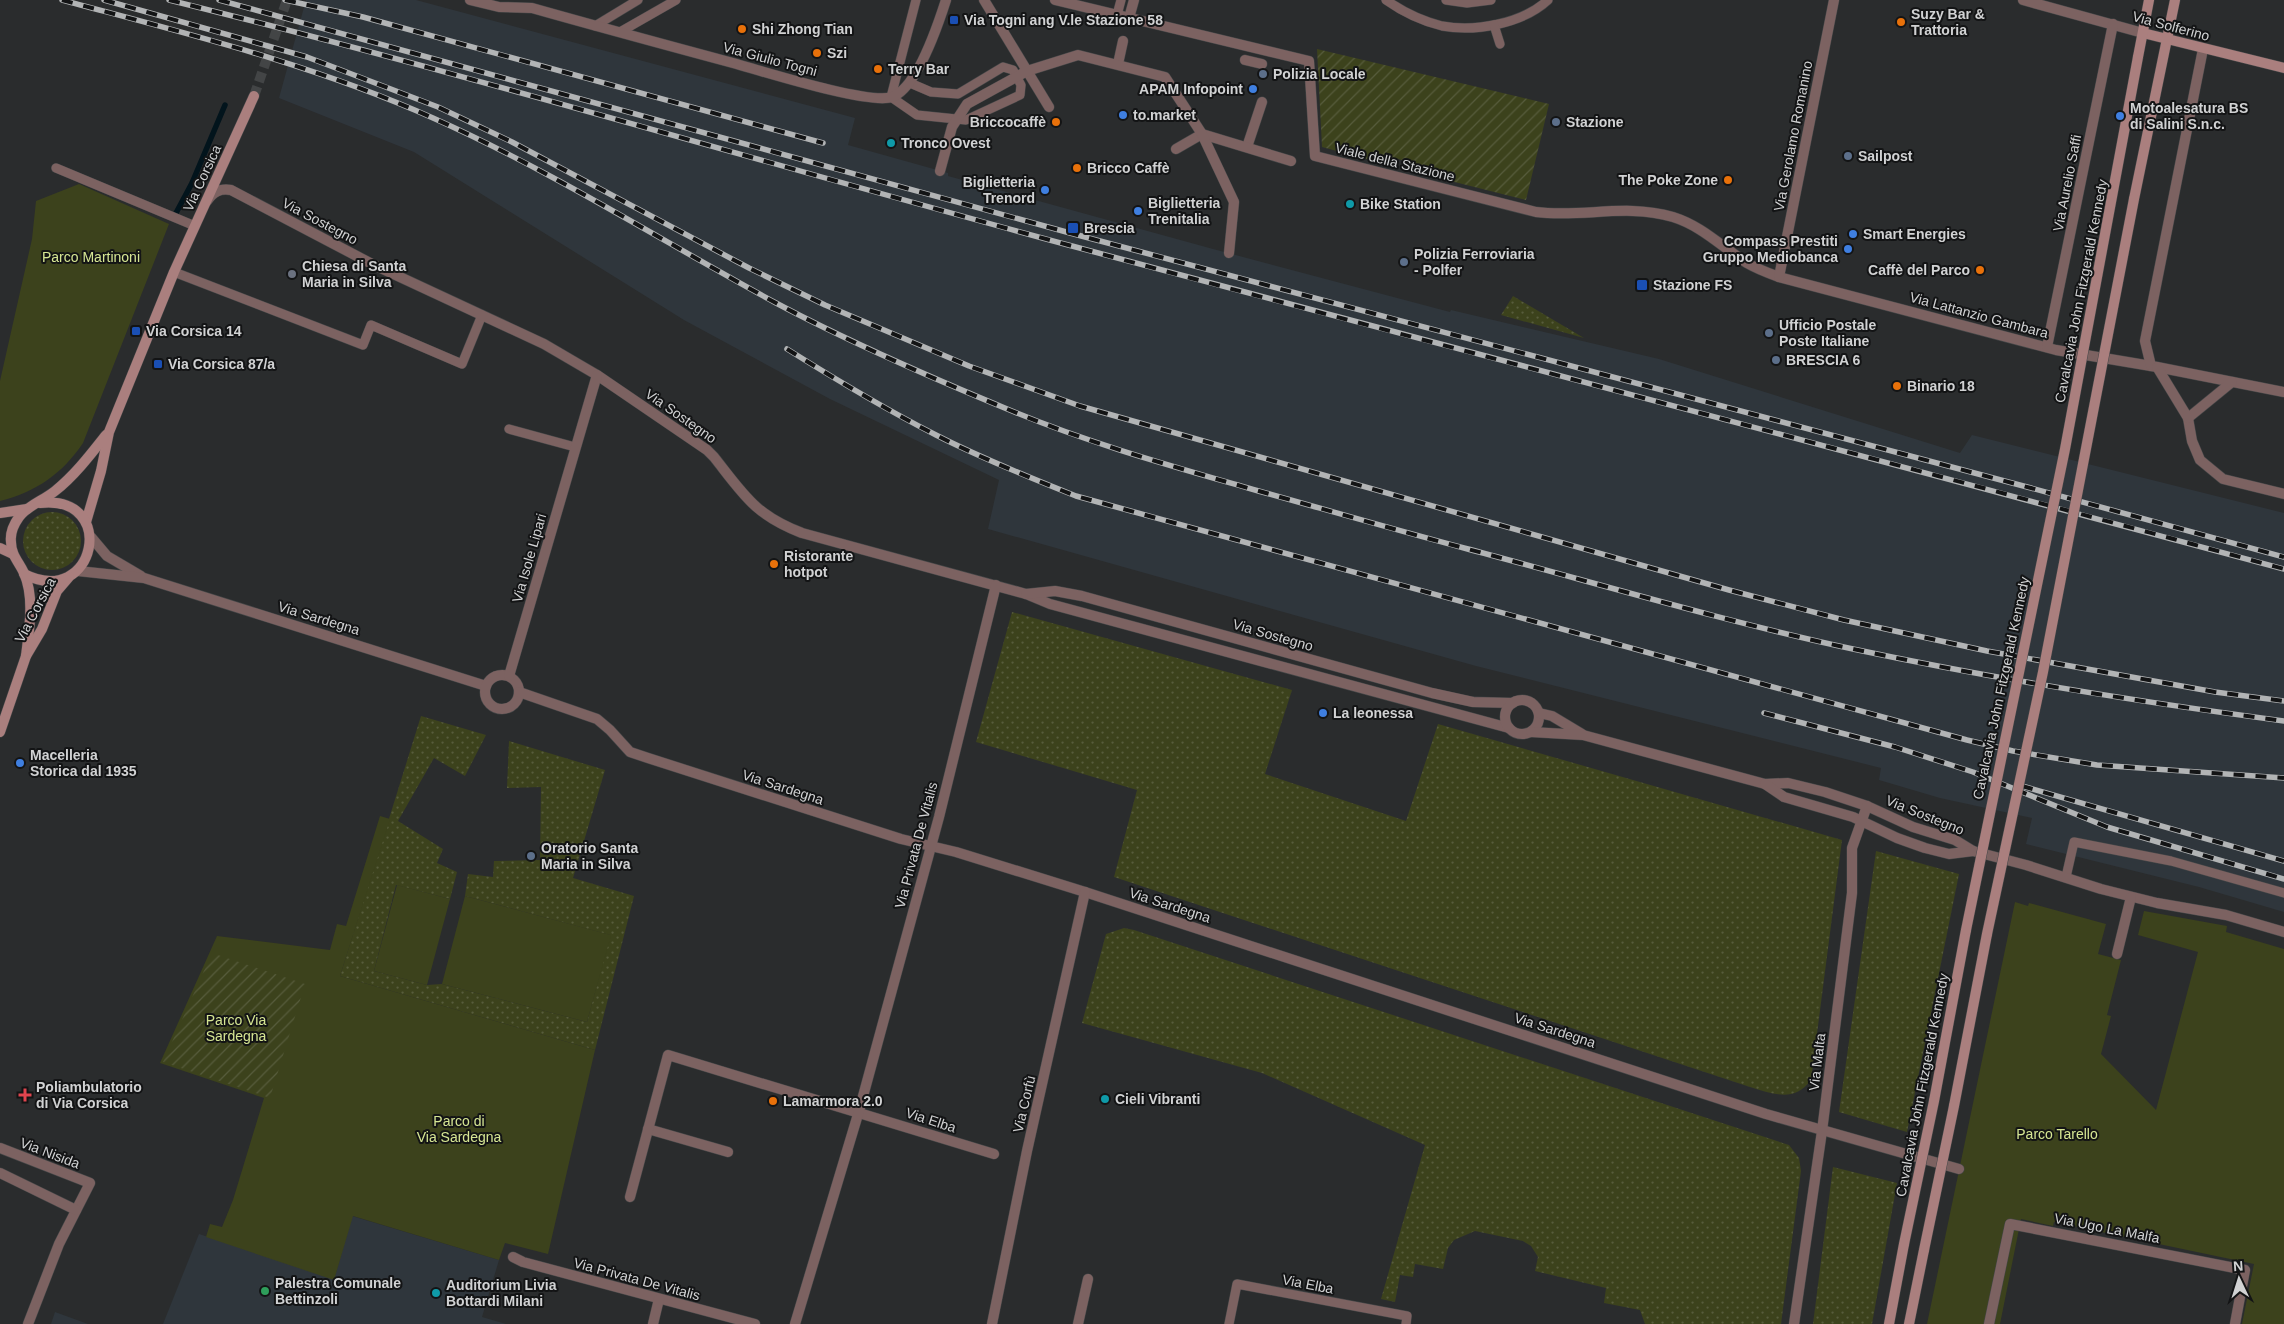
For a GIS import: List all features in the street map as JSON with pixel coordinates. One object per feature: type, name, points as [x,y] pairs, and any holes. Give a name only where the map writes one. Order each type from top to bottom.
[{"type":"street","name":"Via Giulio Togni","points":[[470,0],[498,7],[532,8],[803,83],[868,97],[891,97]]},
{"type":"street","name":"Via Giulio Togni","points":[[522,0],[532,8]]},
{"type":"street","points":[[891,97],[905,89],[915,77],[946,0]]},
{"type":"street","points":[[984,0],[1049,107]]},
{"type":"street","name":"Viale della Stazione","points":[[1055,0],[1309,61],[1315,156],[1536,212]]},
{"type":"street","points":[[1129,18],[1134,0]]},
{"type":"street","name":"Via Gerolamo Romanino","points":[[1779,277],[1834,0]]},
{"type":"street","name":"Via Solferino","points":[[2023,0],[2167,40],[2284,68]]},
{"type":"street","points":[[2143,33],[2149,0]]},
{"type":"street","points":[[1909,1324],[1987,934],[2040,689],[2161,62],[2175,0]]},
{"type":"street","name":"Via Aurelio Saffi","points":[[2047,347],[2113,24]]},
{"type":"street","name":"Cavalcavia John Fitzgerald Kennedy","points":[[1889,1324],[1968,921],[2065,449],[2143,33]]},
{"type":"street","points":[[1118,64],[1124,40]]},
{"type":"street","points":[[2204,49],[2145,341],[2154,367],[2188,418],[2192,441],[2200,460],[2223,479],[2284,494]]},
{"type":"street","points":[[940,171],[952,127],[967,104],[1027,71],[1078,55],[1165,77],[1202,134],[1234,202],[1229,253]]},
{"type":"street","points":[[1245,60],[1262,64]]},
{"type":"street","name":"Via Corsica","points":[[86,522],[101,471],[109,432],[174,272],[254,96]]},
{"type":"street","points":[[1247,147],[1262,102]]},
{"type":"street","points":[[1176,149],[1202,134],[1291,161]]},
{"type":"street","points":[[202,210],[214,193],[228,190],[223,173],[227,156]]},
{"type":"street","name":"Via Sostegno","points":[[228,190],[372,264],[544,344],[597,375],[707,450],[751,504],[778,524],[802,534],[1026,594],[1044,602],[1509,728],[1519,734],[1531,732],[1583,735],[1765,784],[1788,783],[1867,806],[1913,826],[1955,840],[1973,851]]},
{"type":"street","name":"Via Lattanzio Gambara","points":[[1536,212],[1557,214],[1609,210],[1642,211],[1674,217],[1709,234],[1748,263],[1779,277],[2047,347],[2284,392]]},
{"type":"street","name":"Via Isole Lipari","points":[[509,676],[597,375]]},
{"type":"street","points":[[2188,418],[2232,382]]},
{"type":"street","name":"Via Corsica","points":[[26,656],[30,602],[24,574],[13,554],[10,542],[12,529],[18,518],[27,509],[39,503],[68,480],[109,432]]},
{"type":"street","name":"Via Corsica","points":[[0,732],[26,656],[42,629],[57,591],[88,555],[90,537],[86,522],[78,512],[66,504],[53,501],[39,503]]},
{"type":"street","points":[[0,513],[27,509]]},
{"type":"street","name":"Via Sardegna","points":[[90,537],[108,556],[144,578],[486,686]]},
{"type":"street","points":[[0,548],[13,554]]},
{"type":"street","name":"Via Corsica","points":[[24,574],[46,581],[58,580],[73,574]]},
{"type":"street","name":"Via Sardegna","points":[[73,574],[144,578]]},
{"type":"street","name":"Via Privata De Vitalis","points":[[795,1324],[860,1111],[930,847],[996,586]]},
{"type":"street","name":"Via Sostegno","points":[[1026,594],[1055,591],[1082,596],[1473,702],[1513,703],[1523,700],[1528,701],[1537,708],[1539,713],[1552,716],[1583,735]]},
{"type":"street","points":[[501,675],[509,676],[518,686],[518,699],[515,704],[503,710],[497,709],[487,701],[484,691],[494,677],[501,675]]},
{"type":"street","name":"Via Sardegna","points":[[519,692],[597,719],[630,752],[930,847],[956,852],[1085,892],[1822,1131],[1959,1170]]},
{"type":"street","points":[[1509,728],[1506,722],[1506,712],[1513,703]]},
{"type":"street","points":[[1531,732],[1538,723],[1539,713]]},
{"type":"street","name":"Via Sostegno","points":[[1765,784],[1784,797],[1861,820],[1897,838],[1925,848],[1949,854],[1973,851]]},
{"type":"street","name":"Via Malta","points":[[1794,1324],[1822,1131],[1852,893],[1852,848],[1867,806]]},
{"type":"street","points":[[1973,851],[2131,897],[2226,915],[2284,932]]},
{"type":"street","name":"Via Corfù","points":[[992,1324],[1027,1151],[1085,892]]},
{"type":"street","points":[[2116,954],[2131,897]]},
{"type":"street","points":[[630,1197],[668,1055],[860,1111]]},
{"type":"street","name":"Via Elba","points":[[860,1111],[994,1154]]},
{"type":"street","points":[[648,1129],[728,1152]]},
{"type":"street","name":"Via Nisida","points":[[0,1148],[90,1183],[59,1244],[28,1324]]},
{"type":"street","points":[[0,1173],[76,1210]]},
{"type":"street","name":"Via Ugo La Malfa","points":[[1989,1324],[2010,1224],[2245,1270],[2235,1324]]},
{"type":"street","name":"Via Privata De Vitalis","points":[[513,1257],[523,1262],[755,1324]]},
{"type":"street","points":[[1078,1324],[1088,1279]]},
{"type":"street","name":"Via Privata De Vitalis","points":[[653,1324],[659,1299]]},
{"type":"lane","points":[[595,26],[638,0]]},
{"type":"lane","points":[[620,32],[676,0]]},
{"type":"lane","points":[[910,82],[931,92],[958,94],[1003,67],[1013,70],[1021,85],[1020,95],[966,120],[917,115],[891,97],[916,0]]},
{"type":"lane","points":[[1117,15],[1121,0]]},
{"type":"lane","points":[[1386,0],[1415,17],[1442,26],[1465,28],[1494,25],[1529,13],[1548,0]]},
{"type":"lane","points":[[1446,0],[1467,3],[1491,0]]},
{"type":"lane","points":[[1494,25],[1500,44]]},
{"type":"lane","points":[[56,168],[195,226]]},
{"type":"lane","points":[[174,272],[363,345],[371,325],[462,364],[482,315]]},
{"type":"lane","points":[[509,429],[575,447]]},
{"type":"lane","points":[[2066,877],[2074,842],[2171,862],[2284,893]]},
{"type":"lane","name":"Via Elba","points":[[1229,1324],[1237,1284],[1407,1316],[1406,1324]]},
{"type":"shaded area","points":[[306,0],[416,0],[855,118],[848,145],[948,173],[948,176],[1213,249],[1450,312],[1451,310],[1659,359],[1960,453],[1972,435],[2284,513],[2284,912],[2199,887],[2026,844],[2032,818],[1940,798],[1879,780],[1881,768],[1476,666],[988,529],[999,480],[830,399],[684,320],[414,152],[279,98]]},
{"type":"shaded area","points":[[352,1216],[499,1260],[482,1317],[506,1324],[163,1324],[199,1234],[334,1279]]},
{"type":"shaded area","points":[[55,1312],[88,1324],[51,1324]]},
{"type":"green space","points":[[1317,49],[1549,104],[1526,200],[1403,169],[1405,161],[1387,156],[1385,164],[1322,147]]},
{"type":"green space","name":"Parco Martinoni","points":[[79,184],[169,224],[83,443],[57,473],[37,487],[0,501],[0,381],[32,239],[36,201]]},
{"type":"green space","points":[[1513,296],[1584,338],[1501,315]]},
{"type":"green space","points":[[52,512],[68,517],[76,525],[81,541],[76,557],[68,565],[52,570],[36,565],[28,557],[23,541],[28,525],[36,517]]},
{"type":"green space","points":[[1012,612],[1292,690],[1265,774],[1406,821],[1438,724],[1842,840],[1811,1080],[1798,1092],[1791,1094],[1775,1094],[1759,1090],[1114,877],[1137,790],[976,742]]},
{"type":"green space","points":[[421,716],[486,735],[465,776],[434,758],[398,821],[443,849],[437,863],[457,872],[450,899],[396,885],[374,971],[427,985],[442,984],[587,1022],[610,935],[465,896],[468,874],[493,877],[494,861],[540,860],[541,787],[507,788],[509,741],[605,770],[573,878],[634,896],[595,1050],[340,976]]},
{"type":"green space","name":"Parco di Via Sardegna","points":[[380,816],[390,819],[340,976],[595,1050],[548,1254],[505,1243],[499,1260],[353,1216],[334,1280],[206,1237],[210,1224],[222,1227],[233,1200],[264,1098],[160,1063],[217,936],[330,950],[337,924],[346,926]]},
{"type":"green space","points":[[1876,851],[1959,874],[1907,1132],[1839,1112]]},
{"type":"green space","points":[[397,885],[450,899],[427,985],[374,971]]},
{"type":"green space","points":[[465,896],[611,935],[587,1022],[442,984]]},
{"type":"green space","name":"Parco Tarello","points":[[2015,902],[2028,906],[2029,903],[2106,924],[2098,954],[2121,960],[2107,1015],[2111,1016],[2101,1054],[2156,1110],[2198,952],[2138,935],[2144,911],[2227,926],[2226,932],[2284,949],[2284,1324],[2242,1324],[2254,1264],[2054,1222],[2053,1226],[2021,1219],[2000,1324],[1927,1324]]},
{"type":"green space","points":[[1124,928],[1789,1145],[1799,1158],[1801,1171],[1781,1324],[1645,1324],[1640,1310],[1604,1303],[1606,1288],[1535,1271],[1538,1257],[1531,1246],[1523,1241],[1475,1231],[1454,1240],[1448,1248],[1443,1269],[1415,1264],[1413,1277],[1400,1275],[1395,1302],[1381,1299],[1425,1145],[1262,1073],[1082,1023],[1106,934]]},
{"type":"green space","name":"Parco Via Sardegna","points":[[212,953],[305,984],[270,1098],[163,1062]]},
{"type":"green space","points":[[1833,1167],[1897,1183],[1872,1324],[1813,1324]]},
{"type":"waterway","points":[[176,213],[192,183],[225,105]]},
{"type":"tunnel","points":[[254,96],[287,0]]},
{"type":"railway","points":[[62,0],[204,38],[297,66],[388,99],[433,118],[564,183],[776,303],[834,333],[982,399],[1041,423],[1129,453],[1410,533],[1706,614],[1804,638],[1906,660],[2014,680],[2122,698],[2284,721]]},
{"type":"railway","points":[[104,0],[307,57],[438,107],[512,142],[749,268],[825,305],[969,366],[1080,406],[1729,590],[1844,620],[1987,651],[2215,692],[2284,701]]},
{"type":"railway","points":[[169,0],[509,89],[1072,246],[2284,569]]},
{"type":"railway","points":[[219,0],[1070,233],[2284,557]]},
{"type":"railway","points":[[285,0],[363,17],[823,143]]},
{"type":"railway","points":[[787,349],[898,415],[936,435],[987,459],[1076,496],[2013,751],[2097,765],[2284,778]]},
{"type":"railway","points":[[1764,713],[1895,747],[1973,772],[2107,827],[2284,879]]},
{"type":"railway","points":[[2022,786],[2284,861]]},
{"type":"place","name":"Via Togni ang V.le Stazione 58","points":[[954,20]]},
{"type":"place","name":"Suzy Bar & Trattoria","points":[[1901,22]]},
{"type":"place","name":"Shi Zhong Tian","points":[[742,29]]},
{"type":"place","name":"Szi","points":[[817,53]]},
{"type":"place","name":"Terry Bar","points":[[878,69]]},
{"type":"place","name":"Polizia Locale","points":[[1263,74]]},
{"type":"place","name":"APAM Infopoint","points":[[1253,89]]},
{"type":"place","name":"to.market","points":[[1123,115]]},
{"type":"place","name":"Motoalesatura BS di Salini S.n.c.","points":[[2120,116]]},
{"type":"place","name":"Briccocaffè","points":[[1056,122]]},
{"type":"place","name":"Stazione","points":[[1556,122]]},
{"type":"place","name":"Tronco Ovest","points":[[891,143]]},
{"type":"place","name":"Sailpost","points":[[1848,156]]},
{"type":"place","name":"Bricco Caffè","points":[[1077,168]]},
{"type":"place","name":"The Poke Zone","points":[[1728,180]]},
{"type":"place","name":"Biglietteria Trenord","points":[[1045,190]]},
{"type":"place","name":"Bike Station","points":[[1350,204]]},
{"type":"place","name":"Biglietteria Trenitalia","points":[[1138,211]]},
{"type":"place","name":"Brescia","points":[[1073,228]]},
{"type":"place","name":"Smart Energies","points":[[1853,234]]},
{"type":"place","name":"Compass Prestiti Gruppo Mediobanca","points":[[1848,249]]},
{"type":"place","name":"Polizia Ferroviaria - Polfer","points":[[1404,262]]},
{"type":"place","name":"Caffè del Parco","points":[[1980,270]]},
{"type":"place","name":"Chiesa di Santa Maria in Silva","points":[[292,274]]},
{"type":"place","name":"Stazione FS","points":[[1642,285]]},
{"type":"place","name":"Via Corsica 14","points":[[136,331]]},
{"type":"place","name":"Ufficio Postale Poste Italiane","points":[[1769,333]]},
{"type":"place","name":"BRESCIA 6","points":[[1776,360]]},
{"type":"place","name":"Via Corsica 87/a","points":[[158,364]]},
{"type":"place","name":"Binario 18","points":[[1897,386]]},
{"type":"place","name":"Ristorante hotpot","points":[[774,564]]},
{"type":"place","name":"La leonessa","points":[[1323,713]]},
{"type":"place","name":"Macelleria Storica dal 1935","points":[[20,763]]},
{"type":"place","name":"Oratorio Santa Maria in Silva","points":[[531,856]]},
{"type":"place","name":"Poliambulatorio di Via Corsica","points":[[25,1095]]},
{"type":"place","name":"Cieli Vibranti","points":[[1105,1099]]},
{"type":"place","name":"Lamarmora 2.0","points":[[773,1101]]},
{"type":"place","name":"Palestra Comunale Bettinzoli","points":[[265,1291]]},
{"type":"place","name":"Auditorium Livia Bottardi Milani","points":[[436,1293]]}]
